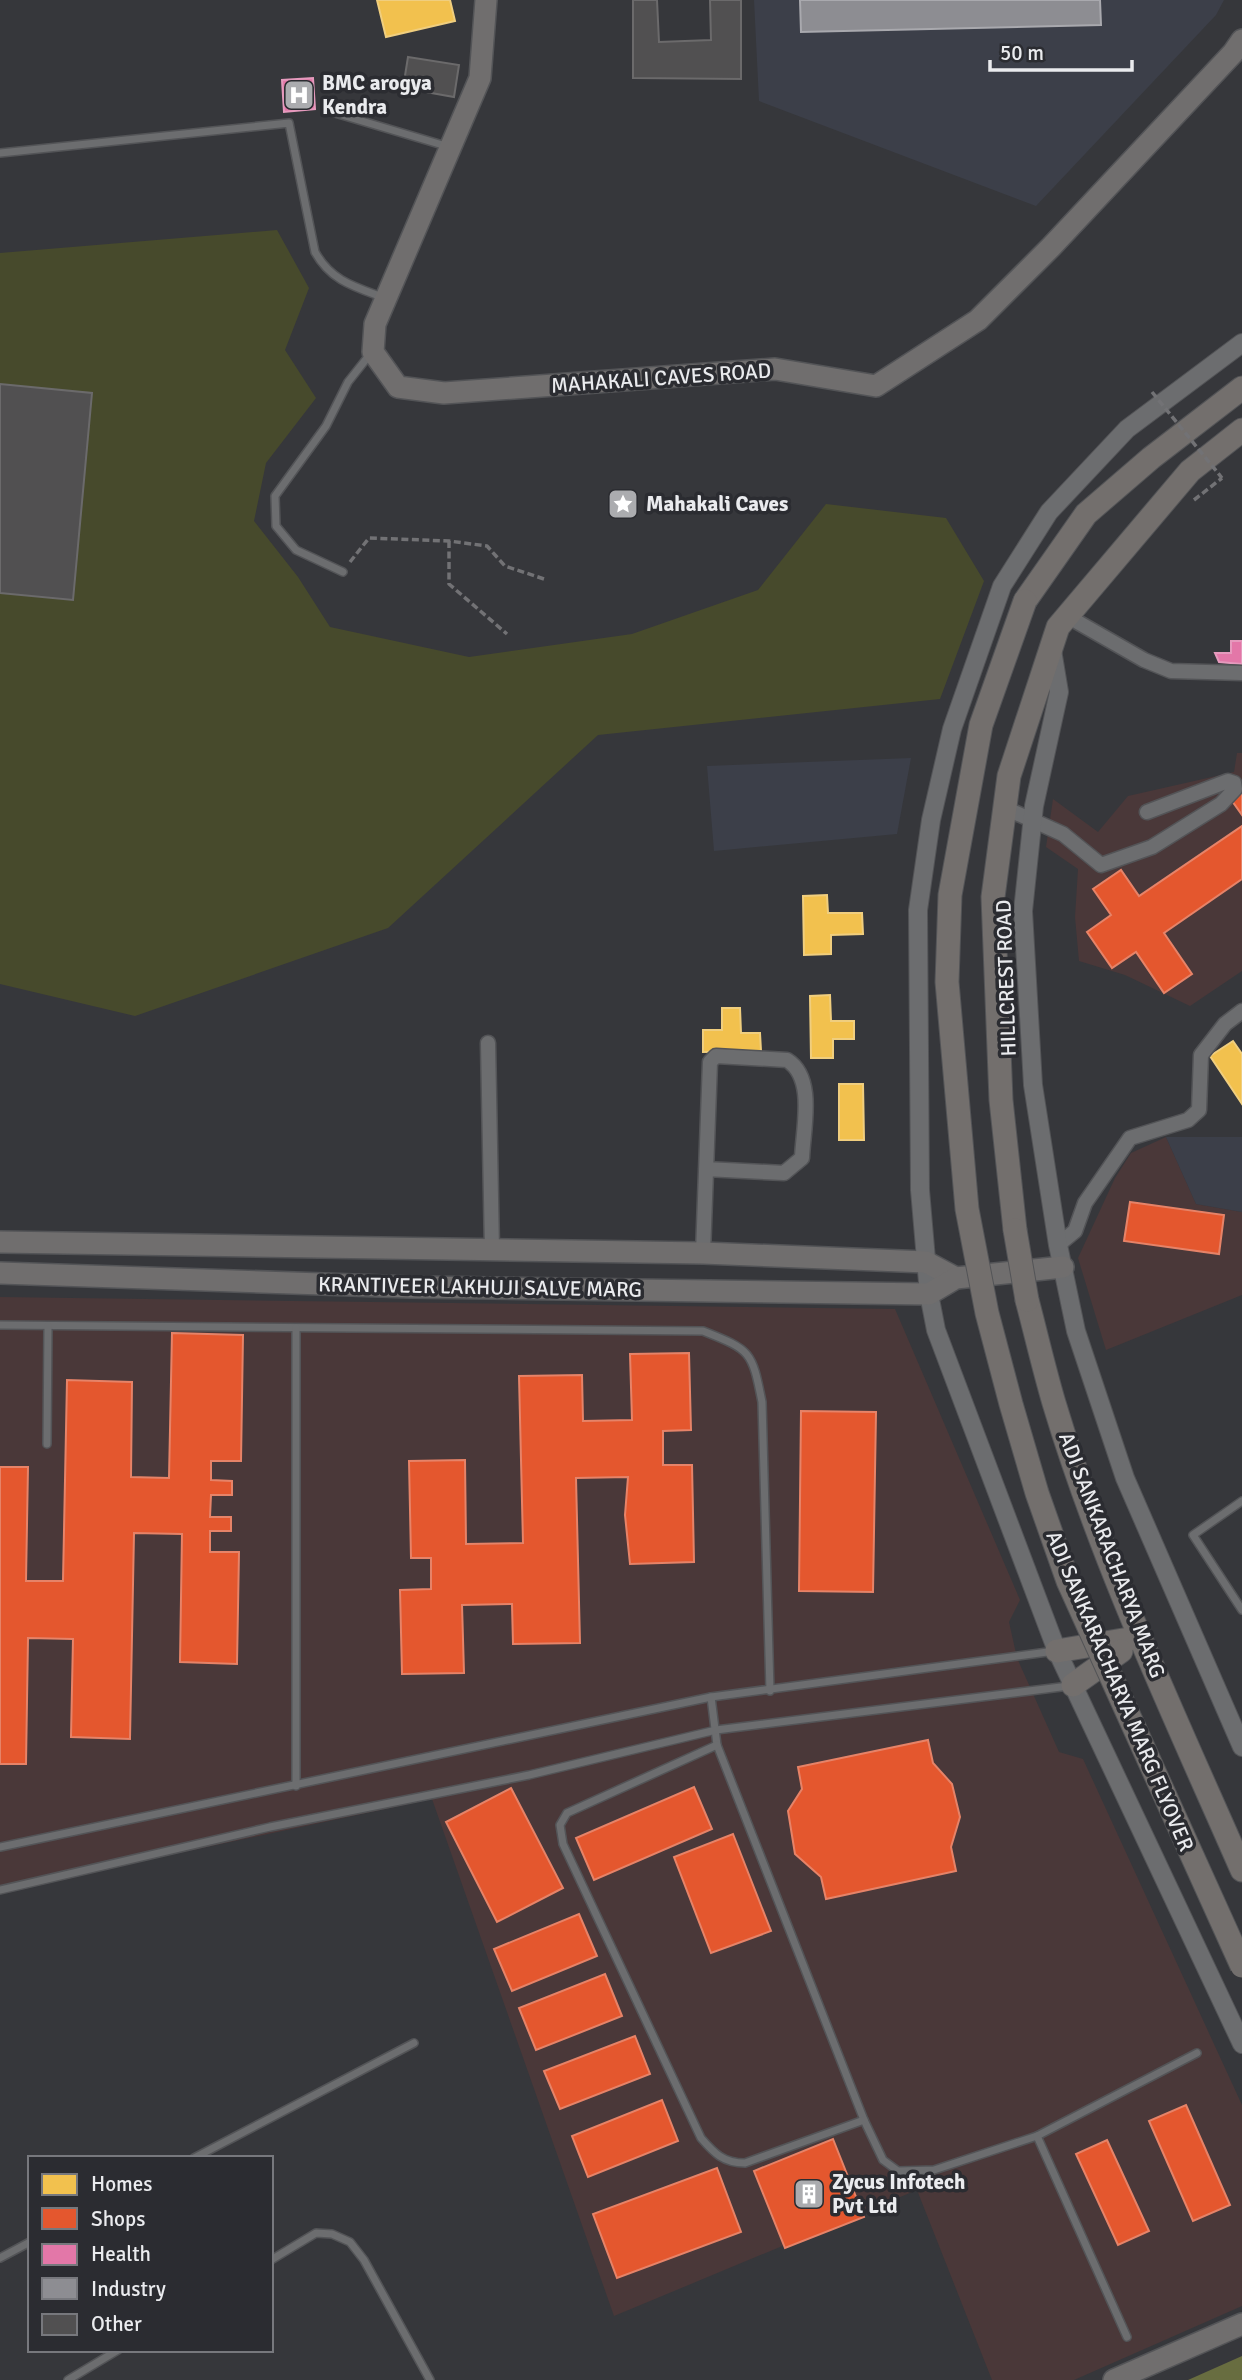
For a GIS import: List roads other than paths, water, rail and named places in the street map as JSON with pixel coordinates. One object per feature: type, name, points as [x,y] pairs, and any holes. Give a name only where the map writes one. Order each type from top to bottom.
[{"type":"main road","points":[[373,352],[375,324],[480,78],[486,0]]},
{"type":"main road","name":"MAHAKALI CAVES ROAD","points":[[373,352],[398,387],[444,393],[775,369],[876,386],[978,320],[1071,227],[1233,53],[1242,40]]},
{"type":"main road","name":"ADI SANKARACHARYA MARG FLYOVER","points":[[1242,388],[1151,458],[1086,514],[1025,601],[981,725],[950,895],[947,982],[967,1209],[987,1313],[1037,1493],[1068,1581],[1242,1966]]},
{"type":"main road","name":"ADI SANKARACHARYA MARG","points":[[1242,430],[1190,471],[1058,627],[1009,776],[993,897],[1001,1100],[1015,1230],[1027,1300],[1066,1438],[1141,1637],[1242,1870]]},
{"type":"main road","name":"KRANTIVEER LAKHUJI SALVE MARG","points":[[0,1242],[703,1253],[926,1262],[956,1278]]},
{"type":"main road","points":[[929,1294],[956,1278],[1063,1267]]},
{"type":"main road","name":"KRANTIVEER LAKHUJI SALVE MARG","points":[[0,1273],[412,1287],[929,1294]]},
{"type":"main road","points":[[1057,1651],[1141,1637]]},
{"type":"main road","points":[[1073,1685],[1141,1637]]},
{"type":"main road","points":[[1114,2380],[1242,2324]]},
{"type":"street","points":[[1242,343],[1127,429],[1049,512],[1002,586],[957,716],[931,820],[918,910],[920,1190],[929,1294],[936,1330],[1057,1651],[1242,2045]]},
{"type":"street","points":[[1067,616],[1144,660],[1171,671],[1242,673]]},
{"type":"street","name":"HILLCREST ROAD","points":[[1051,647],[1059,692],[1033,821],[1023,911],[1032,1085],[1058,1245],[1076,1331],[1125,1478],[1242,1747]]},
{"type":"street","points":[[1005,808],[1063,834],[1101,865],[1152,847],[1221,804],[1235,789],[1234,783],[1228,780],[1147,812]]},
{"type":"street","points":[[1058,1245],[1074,1231],[1085,1203],[1130,1138],[1188,1121],[1199,1111],[1201,1055],[1218,1031],[1242,1011]]},
{"type":"street","points":[[488,1043],[492,1250]]},
{"type":"street","points":[[703,1253],[706,1169],[711,1059],[716,1056],[775,1060],[795,1065],[805,1083],[802,1158],[794,1168],[784,1173],[706,1169]]},
{"type":"lane","points":[[335,113],[450,147]]},
{"type":"lane","points":[[0,153],[289,123],[315,251],[324,268],[341,282],[386,299]]},
{"type":"lane","points":[[343,572],[296,550],[276,526],[275,496],[326,426],[348,382],[373,352]]},
{"type":"lane","points":[[0,1325],[704,1331],[740,1345],[755,1366],[762,1402],[770,1691]]},
{"type":"lane","points":[[47,1444],[48,1326]]},
{"type":"lane","points":[[296,1328],[296,1786]]},
{"type":"lane","points":[[1242,1502],[1193,1535],[1242,1610]]},
{"type":"lane","points":[[0,1847],[711,1697],[1057,1651]]},
{"type":"lane","points":[[0,1890],[270,1827],[529,1775],[716,1730],[1073,1685]]},
{"type":"lane","points":[[711,1697],[717,1745],[864,2120],[884,2160],[898,2171],[914,2173],[934,2170],[1037,2137],[1197,2053]]},
{"type":"lane","points":[[717,1745],[567,1812],[560,1825],[563,1844],[701,2138],[716,2155],[731,2163],[745,2163],[864,2120]]},
{"type":"lane","points":[[198,2156],[414,2043]]},
{"type":"lane","points":[[1037,2137],[1127,2337]]},
{"type":"lane","points":[[273,2259],[316,2233],[332,2234],[350,2242],[364,2260],[430,2380]]},
{"type":"lane","points":[[0,2258],[28,2243]]},
{"type":"lane","points":[[68,2380],[115,2352]]},
{"type":"place","name":"BMC arogya Kendra","points":[[299,95]]},
{"type":"place","name":"Mahakali Caves","points":[[623,504]]},
{"type":"place","name":"Zycus Infotech Pvt Ltd","points":[[809,2194]]}]
